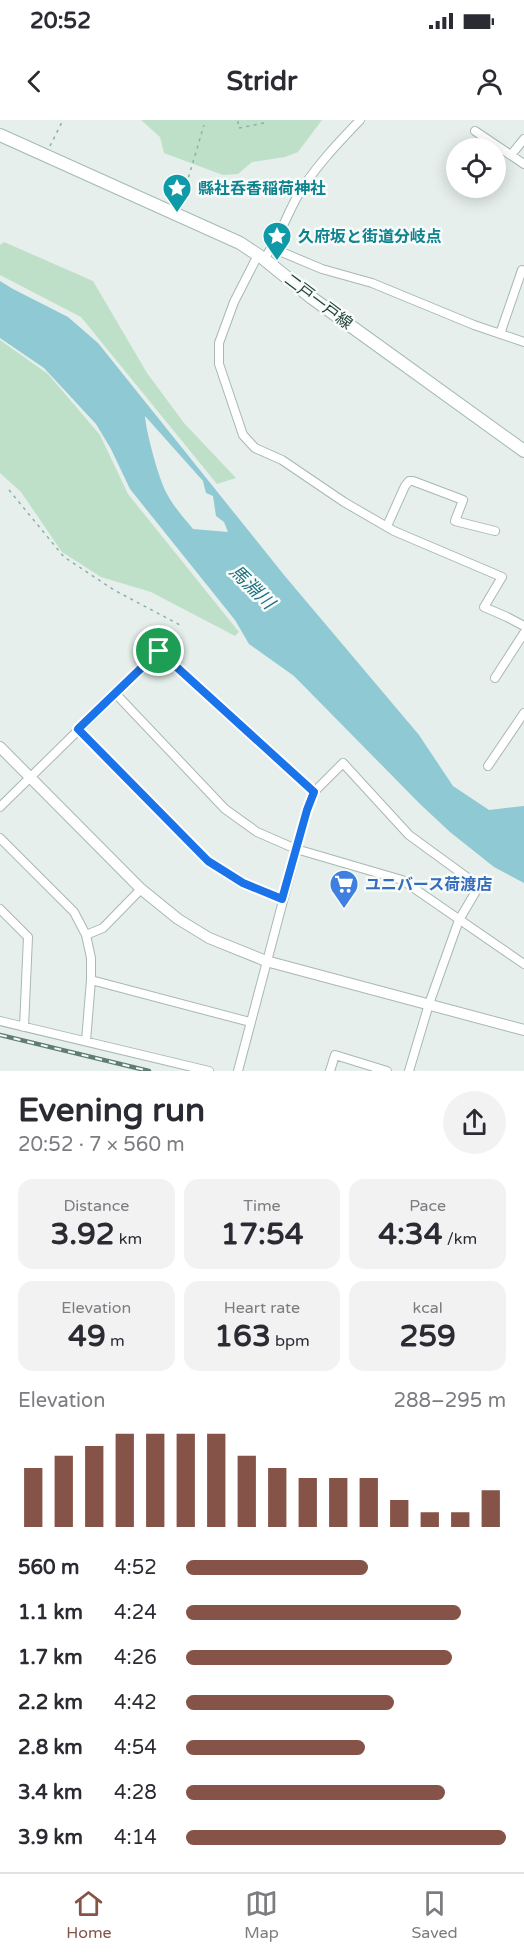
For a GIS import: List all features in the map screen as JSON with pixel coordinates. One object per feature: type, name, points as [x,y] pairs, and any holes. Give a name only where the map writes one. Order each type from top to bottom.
[{"type":"main road","name":"二戸一戸線","points":[[0,135],[240,243],[312,298],[524,451]]},
{"type":"street","points":[[360,120],[315,169],[298,196],[272,248],[261,257],[234,302],[219,343],[219,364],[243,435],[255,448],[282,460],[344,502],[387,526],[502,577],[484,607],[524,626]]},
{"type":"street","points":[[475,131],[524,164]]},
{"type":"street","points":[[511,155],[524,139]]},
{"type":"street","points":[[272,248],[322,270],[372,283],[474,325],[524,342]]},
{"type":"street","points":[[500,334],[522,270]]},
{"type":"street","points":[[387,526],[405,486],[409,481],[413,481],[462,500],[455,521],[495,531]]},
{"type":"street","points":[[495,678],[524,633]]},
{"type":"street","points":[[0,807],[159,651],[314,792]]},
{"type":"street","points":[[116,693],[225,809],[257,832],[296,849],[402,880],[524,964]]},
{"type":"street","points":[[488,766],[524,713]]},
{"type":"street","points":[[78,729],[208,861],[243,883],[282,899]]},
{"type":"street","points":[[0,747],[141,889],[178,919],[209,938],[266,961],[524,1030]]},
{"type":"street","points":[[238,1071],[307,810],[314,792],[343,763],[409,835],[479,886],[459,920],[408,1071]]},
{"type":"street","points":[[0,838],[74,912],[86,935],[91,958],[86,1041]]},
{"type":"street","points":[[86,935],[103,928],[141,889]]},
{"type":"street","points":[[0,909],[28,937],[24,1027]]},
{"type":"street","points":[[91,980],[250,1022]]},
{"type":"street","points":[[0,1021],[209,1071]]},
{"type":"street","points":[[330,1071],[335,1055],[387,1071]]},
{"type":"path","points":[[45,155],[63,120]]},
{"type":"path","points":[[239,128],[264,123]]},
{"type":"path","points":[[177,216],[204,125]]},
{"type":"path","points":[[9,490],[64,557],[114,590],[180,625]]},
{"type":"green space","points":[[141,120],[322,120],[298,152],[285,157],[252,162],[238,174],[223,175],[164,153],[160,137]]},
{"type":"green space","points":[[4,242],[93,281],[147,373],[184,423],[236,478],[217,484],[81,317],[0,275],[0,245]]},
{"type":"green space","points":[[0,340],[48,374],[100,435],[128,494],[239,632],[235,636],[151,592],[101,577],[62,552],[21,492],[0,473]]},
{"type":"water","name":"馬淵川","points":[[0,281],[68,317],[98,343],[284,575],[419,735],[453,786],[489,810],[524,806],[524,883],[494,867],[450,832],[294,676],[249,644],[235,620],[130,489],[96,424],[44,368],[0,338]],"holes":[[[145,416],[203,481],[206,493],[213,496],[216,516],[224,522],[228,532],[193,529],[176,508],[160,478]]]},
{"type":"railway","points":[[0,1035],[149,1071]]},
{"type":"place","name":"縣社呑香稲荷神社","points":[[177,214]]},
{"type":"place","name":"久府坂と街道分岐点","points":[[277,262]]},
{"type":"place","name":"ユニバース荷渡店","points":[[344,910]]},
{"type":"route","points":[[159,651],[314,792],[282,899],[243,883],[208,861],[78,729],[159,651]]}]
